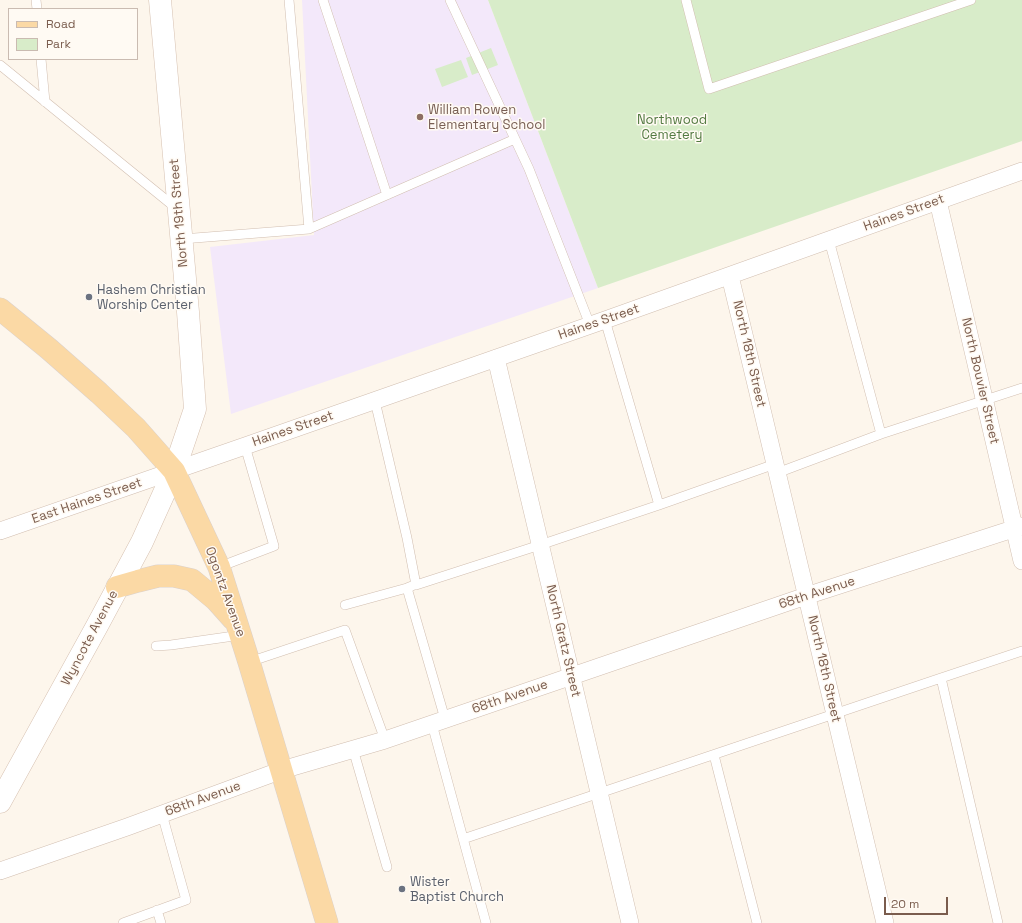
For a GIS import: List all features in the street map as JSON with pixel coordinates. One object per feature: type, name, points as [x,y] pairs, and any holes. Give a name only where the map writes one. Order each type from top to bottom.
[{"type":"main road","name":"Ogontz Avenue","points":[[0,309],[79,374],[136,428],[174,471],[219,567],[282,770],[327,923]]},
{"type":"main road","points":[[118,588],[158,576],[172,576],[192,580],[216,600],[239,630]]},
{"type":"street","name":"North 19th Street","points":[[160,0],[182,239],[195,409],[174,471]]},
{"type":"street","name":"Haines Street","points":[[174,471],[730,276],[1022,171]]},
{"type":"street","name":"North Bouvier Street","points":[[938,201],[985,400],[1018,527],[1022,561]]},
{"type":"street","name":"North 18th Street","points":[[730,276],[885,923]]},
{"type":"street","name":"North Gratz Street","points":[[496,358],[630,923]]},
{"type":"street","name":"East Haines Street","points":[[0,531],[174,471]]},
{"type":"street","name":"Wyncote Avenue","points":[[0,802],[118,588],[142,542],[174,471]]},
{"type":"street","name":"68th Avenue","points":[[0,871],[282,770],[385,740],[806,596],[1018,527]]},
{"type":"lane","points":[[289,0],[309,229]]},
{"type":"lane","points":[[323,0],[386,195]]},
{"type":"lane","points":[[450,0],[515,139],[597,323],[659,504]]},
{"type":"lane","points":[[686,0],[709,89],[971,0]]},
{"type":"lane","points":[[41,60],[45,102]]},
{"type":"lane","points":[[0,66],[179,210]]},
{"type":"lane","points":[[182,239],[309,229],[515,139]]},
{"type":"lane","points":[[829,240],[880,434]]},
{"type":"lane","points":[[345,605],[412,587],[659,504],[776,469],[1022,388]]},
{"type":"lane","points":[[375,401],[407,538],[412,587],[438,722],[463,839],[486,923]]},
{"type":"lane","points":[[219,567],[274,546],[245,446]]},
{"type":"lane","points":[[156,646],[171,645],[239,630]]},
{"type":"lane","points":[[249,662],[345,630],[385,740]]},
{"type":"lane","points":[[463,839],[1022,651]]},
{"type":"lane","points":[[941,678],[998,923]]},
{"type":"lane","points":[[353,749],[387,867]]},
{"type":"lane","points":[[714,755],[757,923]]},
{"type":"lane","points":[[123,923],[186,900],[162,814]]},
{"type":"lane","points":[[157,910],[161,923]]},
{"type":"shaded area","name":"William Rowen Elementary School","points":[[302,0],[488,0],[598,288],[231,414],[210,247],[314,235]]},
{"type":"green space","name":"Northwood Cemetery","points":[[488,0],[1022,0],[1022,141],[598,288]]},
{"type":"green space","points":[[491,48],[498,65],[472,75],[466,58]]},
{"type":"green space","points":[[461,60],[468,77],[442,87],[435,69]]},
{"type":"place","name":"William Rowen Elementary School","points":[[420,117]]},
{"type":"place","name":"Hashem Christian Worship Center","points":[[89,297]]},
{"type":"place","name":"Wister Baptist Church","points":[[402,889]]}]
